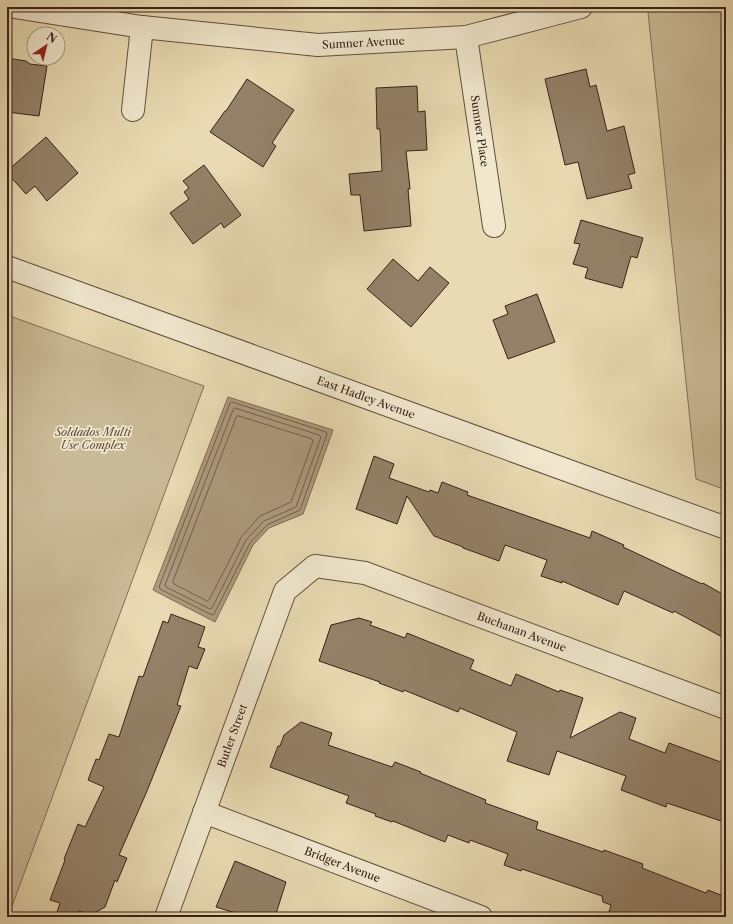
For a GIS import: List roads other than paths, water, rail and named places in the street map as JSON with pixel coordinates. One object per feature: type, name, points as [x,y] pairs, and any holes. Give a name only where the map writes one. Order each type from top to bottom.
[{"type":"street","name":"Sumner Avenue","points":[[14,7],[142,27],[318,45],[466,37],[582,7]]},
{"type":"street","points":[[133,110],[142,27]]},
{"type":"street","name":"Sumner Place","points":[[466,37],[494,226]]},
{"type":"street","name":"East Hadley Avenue","points":[[7,267],[726,528]]},
{"type":"street","name":"Buchanan Avenue","points":[[315,566],[365,573],[726,708]]},
{"type":"street","name":"Butler Street","points":[[166,917],[285,592],[315,566]]},
{"type":"street","name":"Bridger Avenue","points":[[204,812],[471,915]]},
{"type":"water","points":[[228,397],[333,430],[303,514],[269,528],[253,545],[215,622],[153,590]]},
{"type":"park label","name":"Soldados Multi Use Complex","points":[[93,438]]}]
